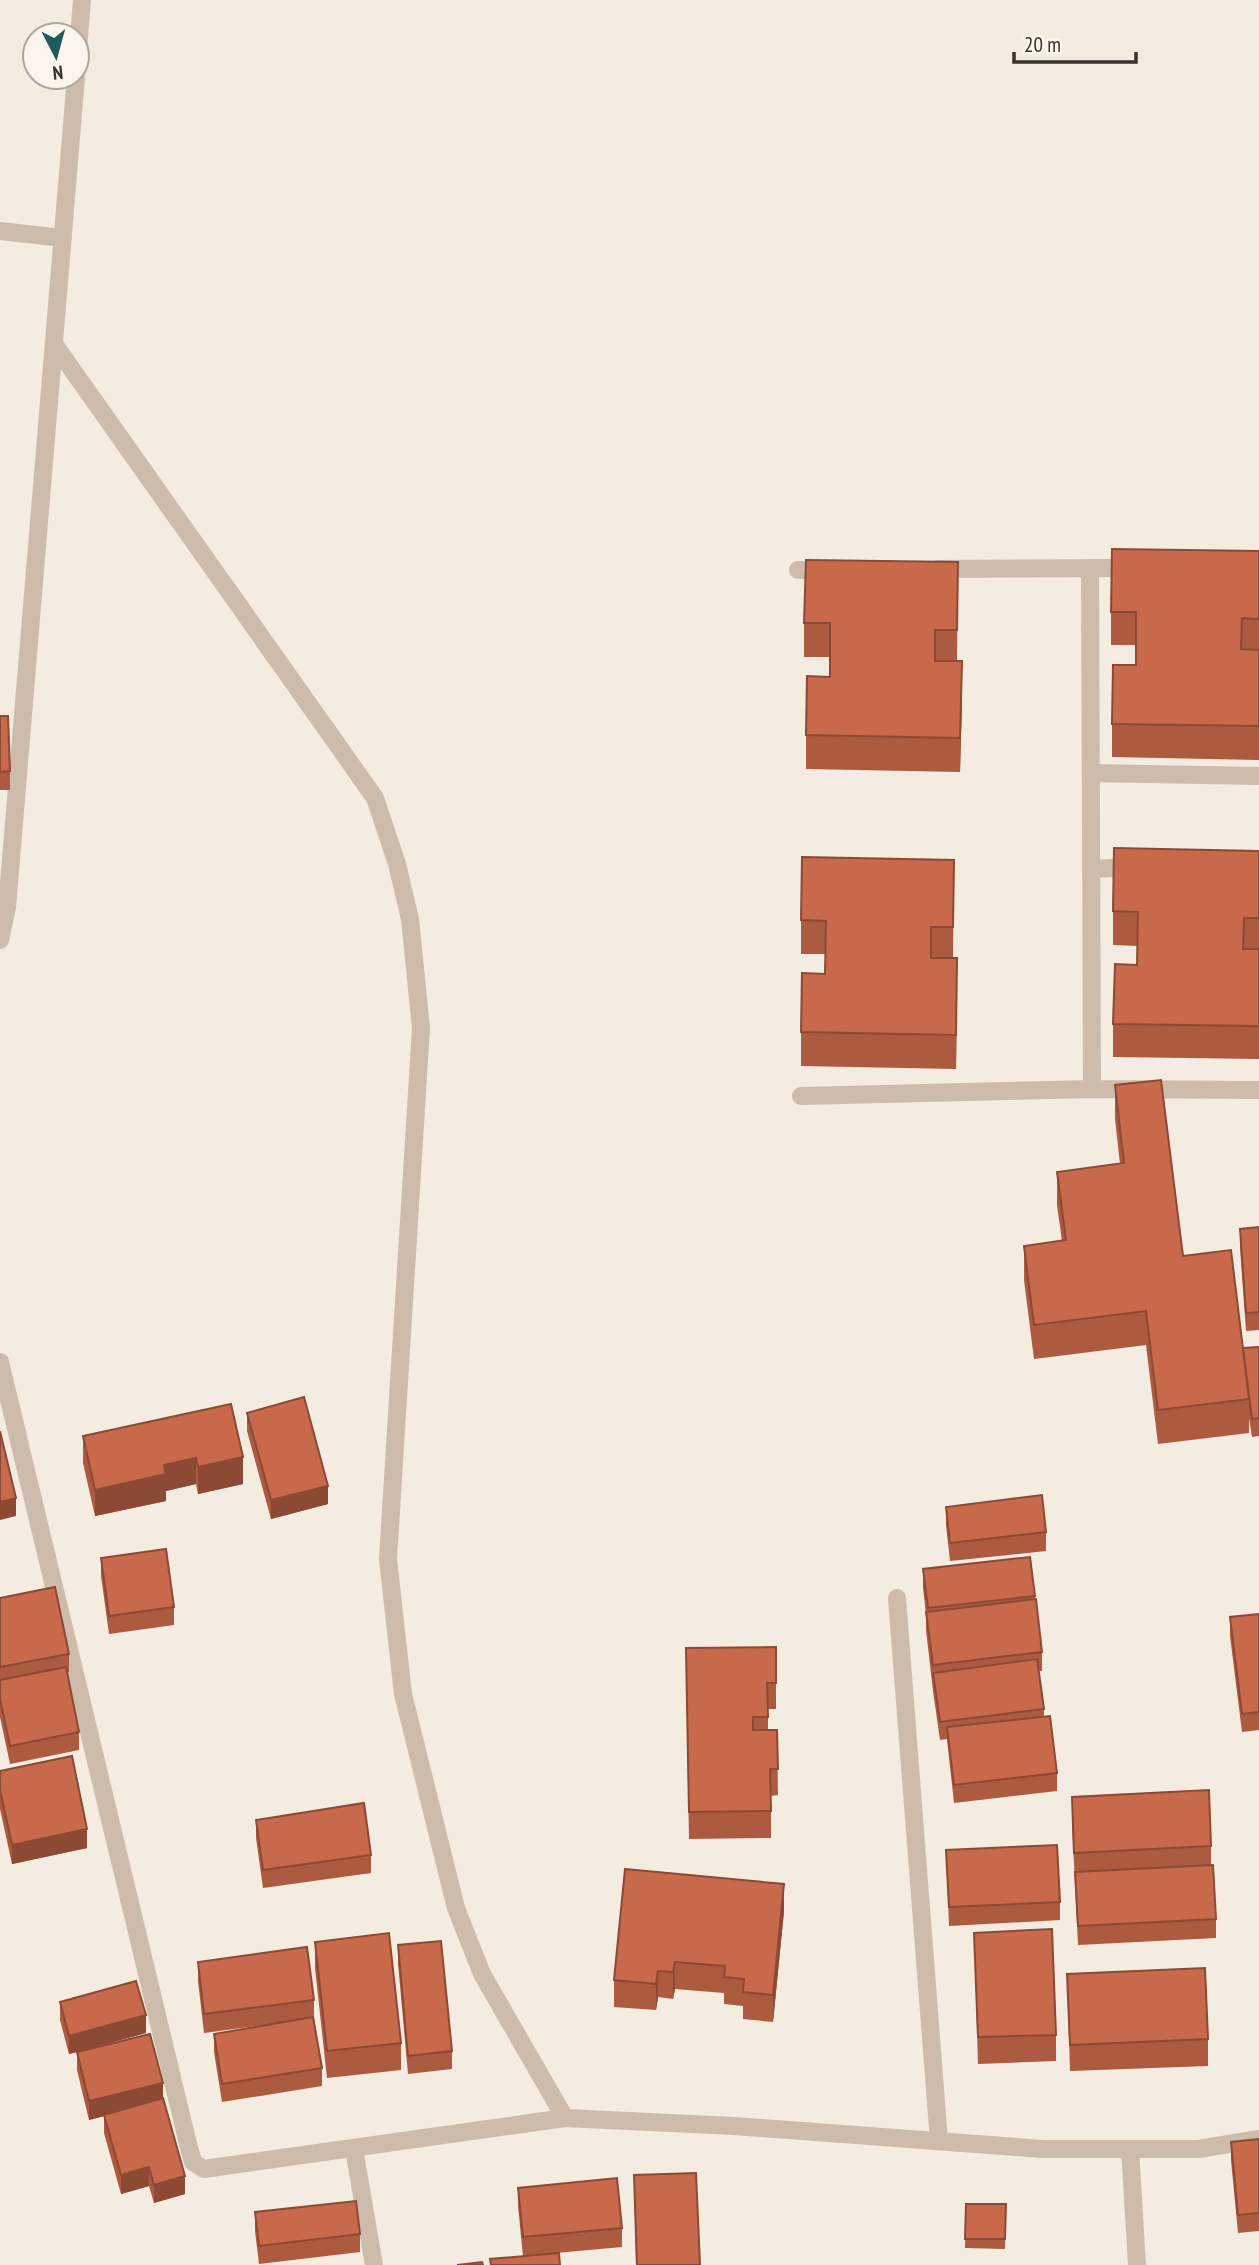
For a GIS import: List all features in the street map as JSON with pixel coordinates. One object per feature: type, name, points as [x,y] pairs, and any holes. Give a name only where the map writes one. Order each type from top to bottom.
[{"type":"street","points":[[80,21],[82,0]]},
{"type":"street","points":[[0,940],[7,907],[7,832],[54,344],[75,91]]},
{"type":"street","points":[[0,231],[63,238]]},
{"type":"street","points":[[54,344],[375,798],[397,864],[410,919],[421,1028],[388,1559],[403,1694],[456,1908],[482,1974],[565,2118]]},
{"type":"street","points":[[1090,568],[1092,1089]]},
{"type":"street","points":[[923,569],[1155,568]]},
{"type":"street","points":[[798,570],[853,570]]},
{"type":"street","points":[[1091,773],[1259,776]]},
{"type":"street","points":[[1091,869],[1156,867]]},
{"type":"street","points":[[800,1097],[1092,1089],[1259,1090]]},
{"type":"street","points":[[0,1362],[193,2162],[204,2169],[565,2118],[1043,2149],[1199,2149],[1259,2139]]},
{"type":"street","points":[[897,1598],[939,2141]]},
{"type":"street","points":[[354,2149],[374,2265]]},
{"type":"street","points":[[1130,2149],[1137,2265]]},
{"type":"building","points":[[1112,549],[1259,551],[1259,619],[1242,618],[1241,649],[1259,650],[1259,726],[1112,724],[1113,665],[1136,665],[1136,612],[1111,612]]},
{"type":"building","points":[[806,560],[958,562],[957,630],[935,630],[935,661],[962,661],[960,738],[806,735],[807,676],[830,677],[830,623],[804,623]]},
{"type":"building","points":[[0,716],[8,716],[10,771],[0,772]]},
{"type":"building","points":[[1114,848],[1259,851],[1259,918],[1244,918],[1243,949],[1259,949],[1259,1026],[1113,1024],[1115,964],[1137,965],[1138,912],[1113,911]]},
{"type":"building","points":[[802,857],[954,860],[953,927],[931,927],[931,958],[957,958],[956,1035],[801,1032],[802,973],[825,974],[826,921],[801,920]]},
{"type":"building","points":[[1161,1080],[1183,1256],[1231,1250],[1249,1399],[1158,1410],[1146,1311],[1034,1325],[1024,1246],[1066,1240],[1057,1172],[1124,1163],[1115,1085]]},
{"type":"building","points":[[1259,1227],[1259,1312],[1246,1313],[1240,1229]]},
{"type":"building","points":[[1259,1347],[1259,1418],[1252,1419],[1243,1348]]},
{"type":"building","points":[[304,1397],[328,1486],[271,1500],[247,1413]]},
{"type":"building","points":[[231,1404],[243,1457],[198,1467],[196,1458],[164,1465],[166,1474],[95,1490],[83,1436]]},
{"type":"building","points":[[0,1431],[16,1498],[0,1502]]},
{"type":"building","points":[[1042,1495],[1046,1532],[950,1543],[946,1507]]},
{"type":"building","points":[[166,1549],[174,1607],[109,1616],[101,1558]]},
{"type":"building","points":[[1030,1557],[1035,1596],[928,1608],[923,1569]]},
{"type":"building","points":[[55,1587],[69,1654],[0,1667],[0,1598]]},
{"type":"building","points":[[1036,1599],[1042,1652],[933,1665],[926,1612]]},
{"type":"building","points":[[1259,1614],[1259,1712],[1242,1714],[1230,1617]]},
{"type":"building","points":[[776,1647],[776,1683],[767,1683],[768,1717],[753,1717],[753,1730],[777,1730],[778,1769],[770,1769],[771,1811],[689,1812],[686,1648]]},
{"type":"building","points":[[1037,1659],[1044,1709],[940,1722],[933,1673]]},
{"type":"building","points":[[66,1667],[79,1732],[10,1746],[0,1699],[0,1680]]},
{"type":"building","points":[[1050,1716],[1057,1773],[954,1785],[947,1727]]},
{"type":"building","points":[[72,1756],[87,1829],[12,1845],[0,1790],[0,1771]]},
{"type":"building","points":[[1209,1790],[1211,1846],[1074,1853],[1072,1797]]},
{"type":"building","points":[[364,1803],[371,1855],[263,1870],[256,1820]]},
{"type":"building","points":[[1057,1845],[1060,1902],[949,1907],[946,1850]]},
{"type":"building","points":[[1213,1865],[1216,1919],[1078,1926],[1075,1872]]},
{"type":"building","points":[[625,1869],[784,1884],[773,1995],[743,1992],[744,1979],[724,1977],[725,1966],[675,1962],[673,1972],[658,1971],[656,1984],[614,1980]]},
{"type":"building","points":[[1052,1929],[1056,2035],[978,2037],[974,1933]]},
{"type":"building","points":[[389,1933],[401,2043],[327,2051],[315,1942]]},
{"type":"building","points":[[441,1941],[452,2051],[408,2056],[398,1945]]},
{"type":"building","points":[[307,1947],[314,2000],[204,2014],[198,1962]]},
{"type":"building","points":[[1205,1968],[1208,2039],[1070,2045],[1067,1974]]},
{"type":"building","points":[[136,1981],[146,2015],[69,2036],[60,2002]]},
{"type":"building","points":[[313,2017],[322,2068],[222,2084],[214,2034]]},
{"type":"building","points":[[150,2034],[163,2083],[89,2101],[77,2052]]},
{"type":"building","points":[[163,2098],[185,2176],[154,2185],[149,2167],[121,2175],[104,2115]]},
{"type":"building","points":[[1259,2139],[1259,2213],[1238,2215],[1231,2142]]},
{"type":"building","points":[[696,2173],[700,2265],[637,2265],[634,2175]]},
{"type":"building","points":[[617,2178],[622,2228],[523,2237],[518,2188]]},
{"type":"building","points":[[356,2201],[360,2234],[259,2246],[255,2212]]},
{"type":"building","points":[[966,2204],[1006,2204],[1005,2239],[965,2239]]},
{"type":"building","points":[[559,2253],[560,2265],[491,2265],[490,2259]]},
{"type":"building","points":[[482,2262],[483,2265],[457,2265]]}]
